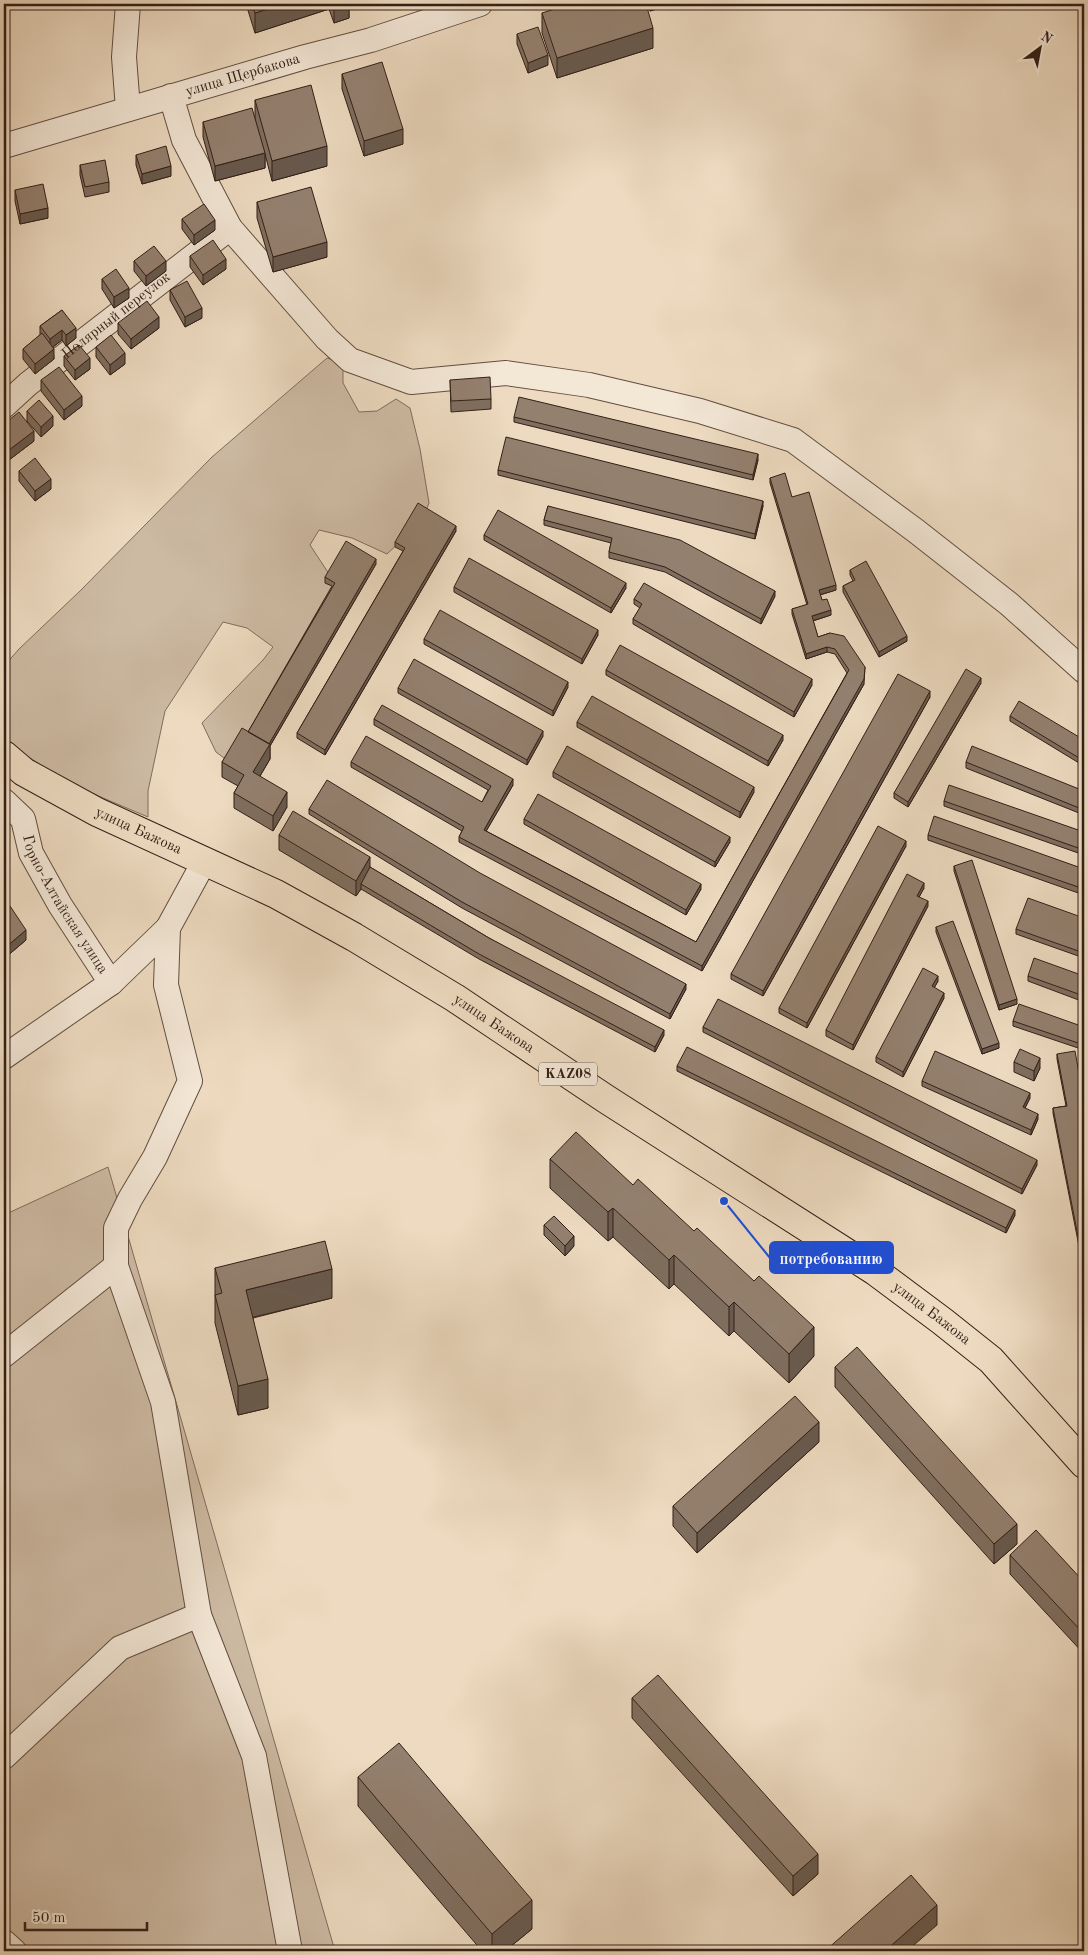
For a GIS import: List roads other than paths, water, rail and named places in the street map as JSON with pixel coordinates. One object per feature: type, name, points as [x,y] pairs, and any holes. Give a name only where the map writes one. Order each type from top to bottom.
[{"type":"highway","name":"улица Бажова","points":[[4,755],[24,772],[97,812],[276,894],[354,937],[447,993],[606,1099],[875,1271],[991,1360],[1084,1464]]},
{"type":"street","points":[[128,4],[124,57],[128,109]]},
{"type":"street","name":"улица Щербакова","points":[[4,146],[305,57],[371,40],[480,4]]},
{"type":"street","points":[[171,96],[184,140],[230,228],[327,339],[350,360],[411,382],[506,373],[589,385],[700,411],[793,440],[916,531],[1001,598],[1084,671]]},
{"type":"street","name":"Полярный переулок","points":[[4,406],[28,384],[230,228]]},
{"type":"street","name":"Горно-Алтайская улица","points":[[4,801],[23,819],[31,853],[60,904],[111,983]]},
{"type":"street","points":[[4,1057],[111,983],[168,928],[204,862]]},
{"type":"street","points":[[168,928],[166,985],[190,1081],[155,1157],[116,1228],[116,1266],[163,1402],[199,1615],[254,1756],[290,1951]]},
{"type":"street","points":[[4,1355],[116,1266]]},
{"type":"street","points":[[4,1758],[120,1648],[199,1615]]},
{"type":"street","points":[[4,1942],[14,1951]]},
{"type":"place","name":"потребованию","points":[[724,1201]]}]
